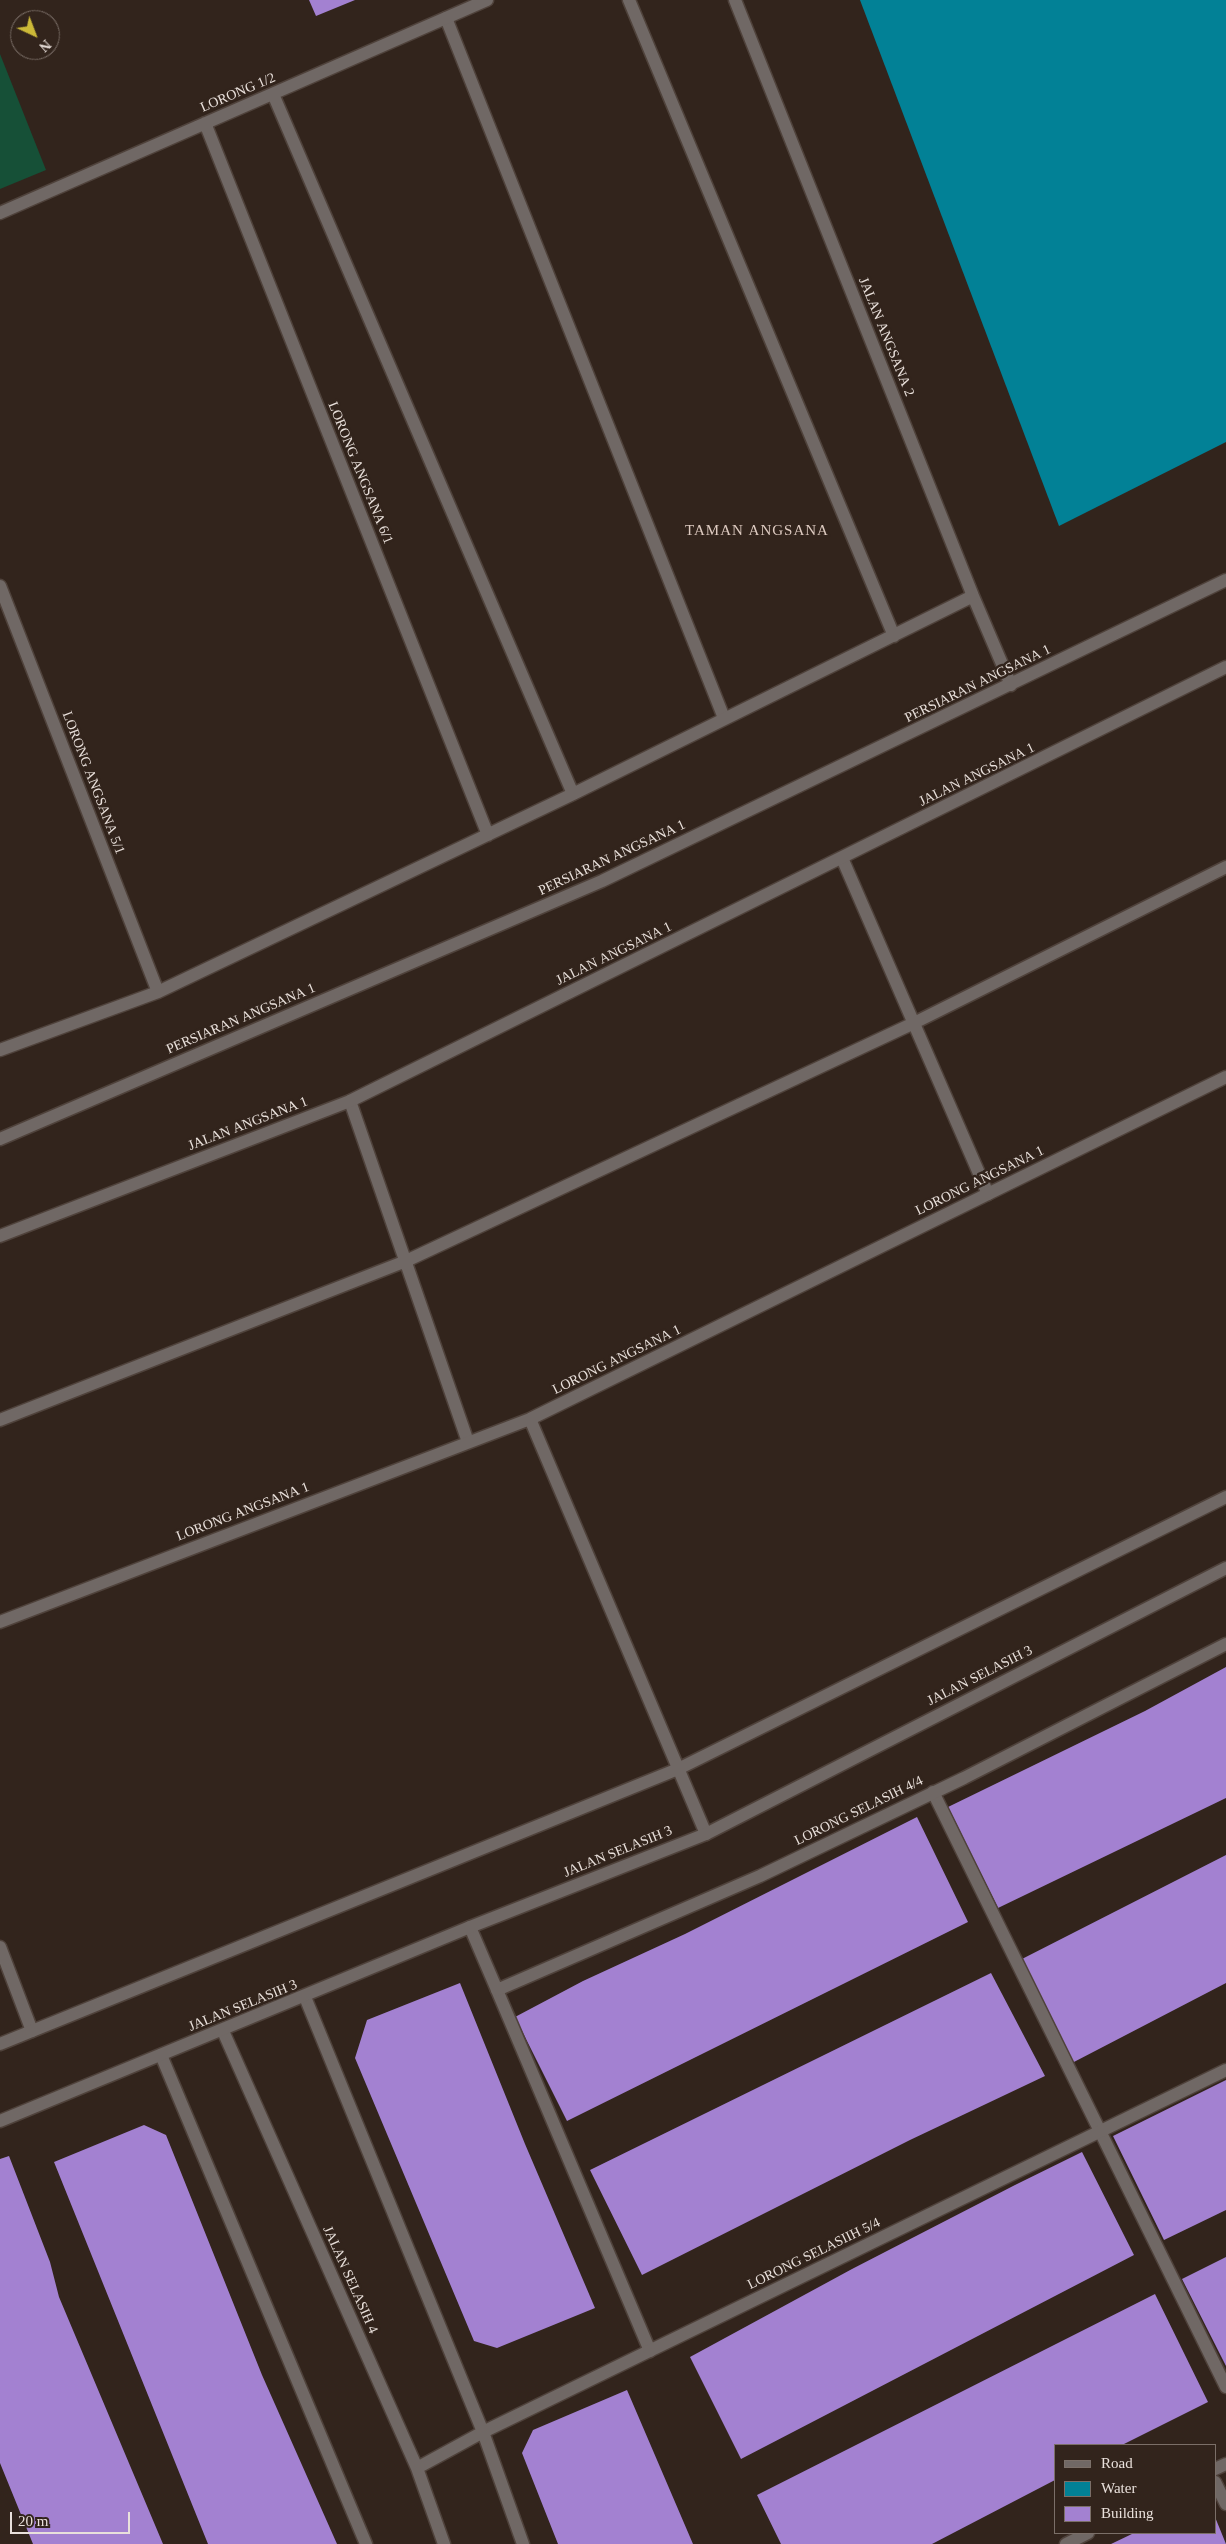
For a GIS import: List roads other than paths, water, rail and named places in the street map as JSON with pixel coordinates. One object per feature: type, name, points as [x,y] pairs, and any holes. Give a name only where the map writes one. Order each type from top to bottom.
[{"type":"street","name":"LORONG 1/2","points":[[0,213],[487,0]]},
{"type":"street","points":[[629,0],[894,636]]},
{"type":"street","name":"JALAN ANGSANA 2","points":[[735,0],[973,596],[1011,685]]},
{"type":"street","points":[[446,18],[724,718]]},
{"type":"street","points":[[273,94],[573,794]]},
{"type":"street","name":"LORONG ANGSANA 6/1","points":[[205,123],[488,835]]},
{"type":"street","name":"PERSIARAN ANGSANA 1","points":[[0,1139],[602,881],[1226,580]]},
{"type":"street","name":"LORONG ANGSANA 5/1","points":[[0,586],[158,992]]},
{"type":"street","points":[[0,1050],[158,992],[573,794],[973,596]]},
{"type":"street","name":"JALAN ANGSANA 1","points":[[0,1236],[350,1101],[1226,668]]},
{"type":"street","points":[[842,858],[988,1194]]},
{"type":"street","points":[[0,1420],[406,1261],[914,1023],[1226,867]]},
{"type":"street","name":"LORONG ANGSANA 1","points":[[0,1622],[468,1442],[530,1420],[1226,1077]]},
{"type":"street","points":[[350,1101],[468,1442]]},
{"type":"street","points":[[530,1420],[706,1834]]},
{"type":"street","points":[[0,2044],[678,1769],[1226,1497]]},
{"type":"street","name":"JALAN SELASIH 3","points":[[0,2120],[223,2031],[470,1927],[706,1834],[1226,1568]]},
{"type":"street","name":"LORONG SELASIH 4/4","points":[[497,1990],[760,1876],[1226,1644]]},
{"type":"street","points":[[932,1792],[1226,2386]]},
{"type":"street","points":[[470,1927],[650,2351]]},
{"type":"street","points":[[0,1947],[32,2031]]},
{"type":"street","points":[[305,1997],[483,2432],[523,2544]]},
{"type":"street","name":"JALAN SELASIH 4","points":[[223,2031],[418,2468],[444,2544]]},
{"type":"street","points":[[161,2055],[366,2544]]},
{"type":"street","name":"LORONG SELASIIH 5/4","points":[[418,2468],[483,2432],[1226,2070]]},
{"type":"street","points":[[1216,2484],[1226,2504]]},
{"type":"street","points":[[1066,2544],[1086,2534]]},
{"type":"water","points":[[860,0],[1226,0],[1226,442],[1059,526]]},
{"type":"district","name":"TAMAN ANGSANA","points":[[757,531]]}]
